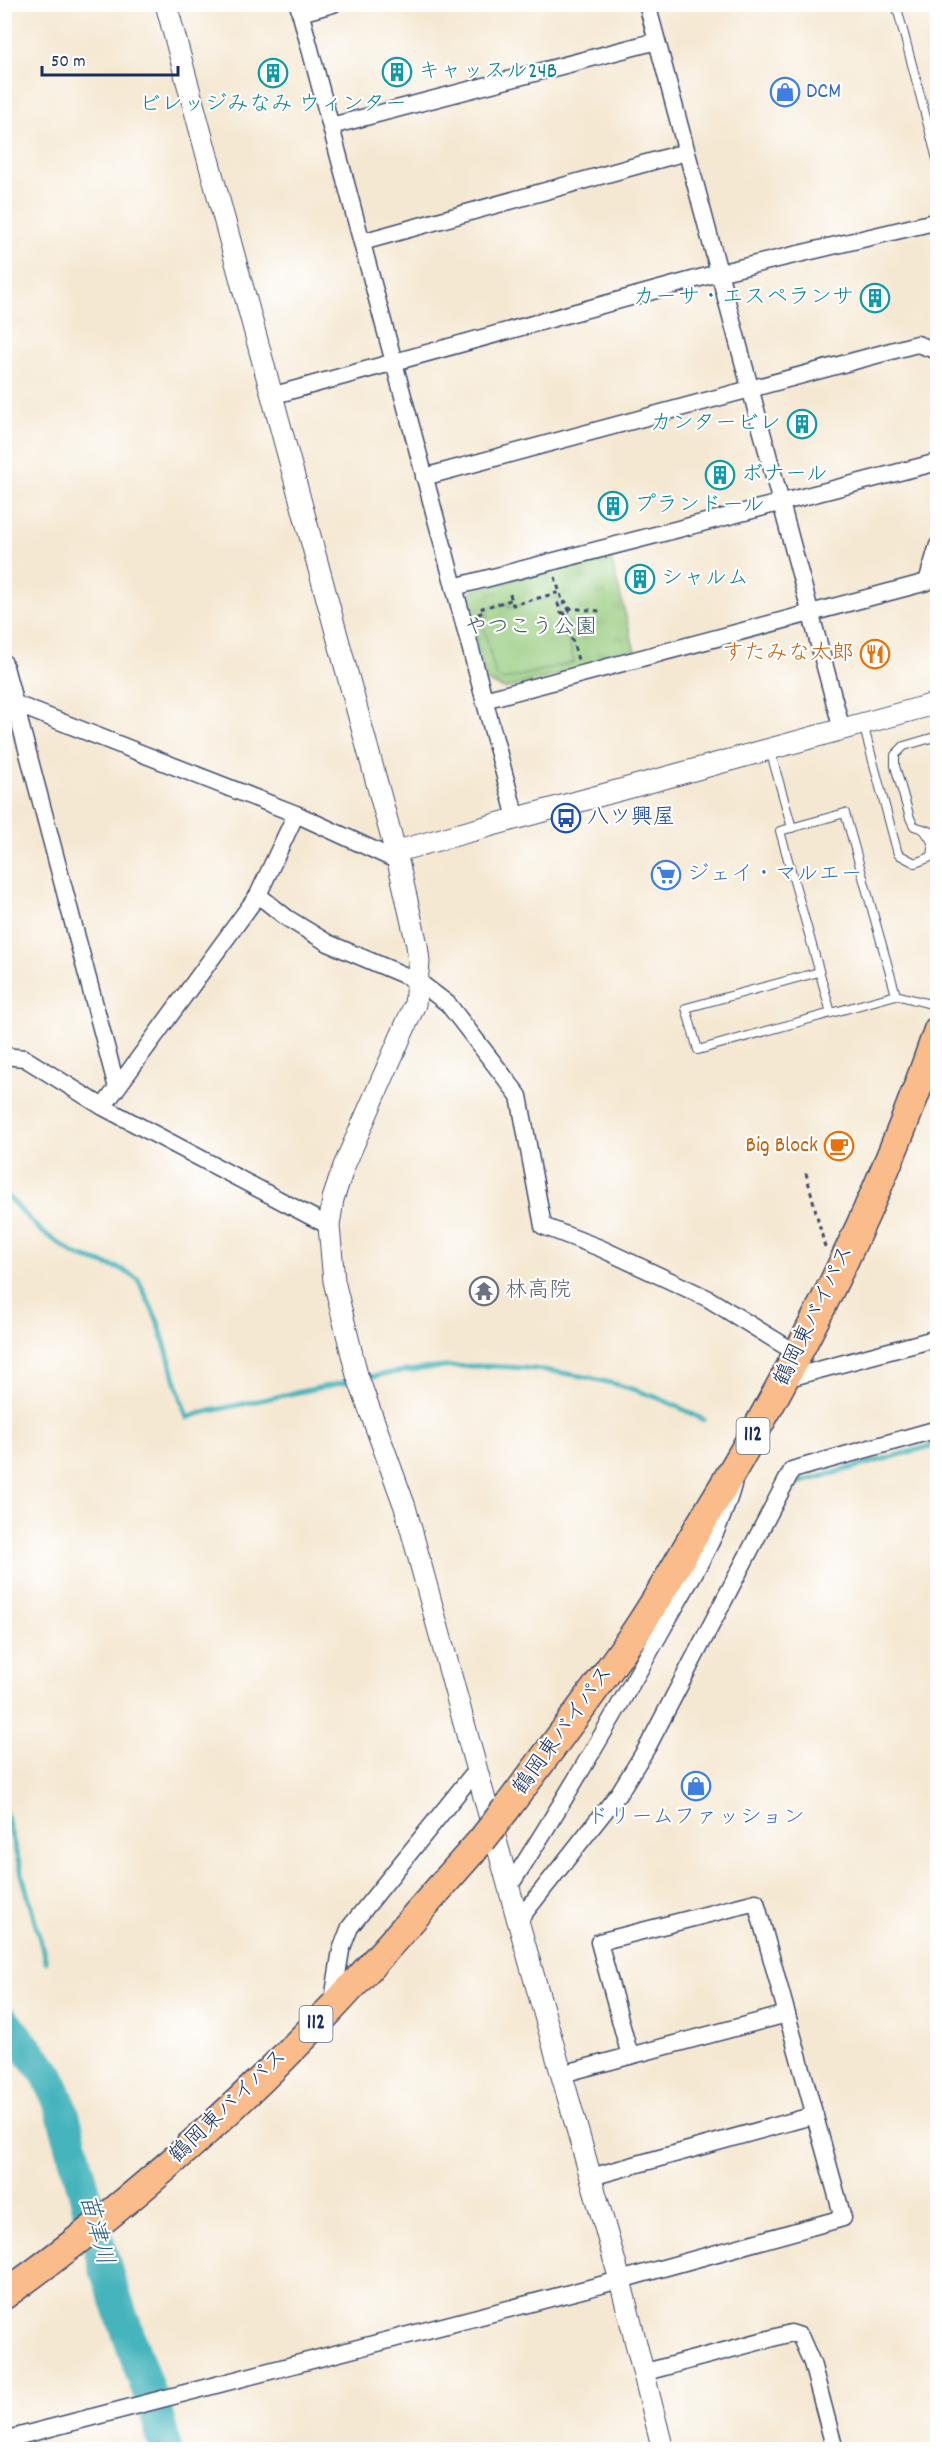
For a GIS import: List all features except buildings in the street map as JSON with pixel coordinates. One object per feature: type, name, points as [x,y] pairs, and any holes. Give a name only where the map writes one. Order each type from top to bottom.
[{"type":"highway","name":"鶴岡東バイパス","points":[[4,2295],[65,2252],[190,2146],[331,2009],[482,1840],[506,1809],[628,1642],[741,1459],[785,1379],[841,1267],[879,1182],[935,1044]]},
{"type":"street","points":[[166,4],[396,856],[417,945],[418,981],[415,1004],[344,1166],[333,1199],[329,1226],[334,1281],[357,1375],[405,1507],[518,1921],[620,2280],[663,2450]]},
{"type":"street","points":[[333,4],[299,9],[516,818]]},
{"type":"street","points":[[647,4],[780,503],[813,615],[842,730]]},
{"type":"street","points":[[331,126],[657,41]]},
{"type":"street","points":[[363,242],[686,152]]},
{"type":"street","points":[[270,396],[718,273],[930,223],[938,225]]},
{"type":"street","points":[[424,477],[917,344],[938,351]]},
{"type":"street","points":[[454,587],[938,462]]},
{"type":"street","points":[[484,700],[813,615],[927,582],[938,545]]},
{"type":"street","points":[[4,663],[10,702],[117,1088]]},
{"type":"street","points":[[10,702],[296,814],[396,856],[516,818],[938,704]]},
{"type":"street","points":[[102,1107],[258,895],[296,814]]},
{"type":"street","points":[[258,895],[286,918],[328,943],[418,981],[448,1004],[519,1096],[543,1226],[600,1248],[707,1298],[798,1353]]},
{"type":"street","points":[[4,1056],[24,1058],[102,1107],[329,1226]]},
{"type":"street","points":[[785,1379],[938,1338]]},
{"type":"street","points":[[518,1921],[619,1793],[648,1746],[792,1470],[938,1429]]},
{"type":"street","points":[[509,1887],[582,1772],[724,1517],[741,1459]]},
{"type":"street","points":[[331,2009],[341,1950],[350,1927],[477,1769]]},
{"type":"street","points":[[4,2440],[620,2280],[843,2218],[756,1902],[599,1942],[630,2056]]},
{"type":"street","points":[[562,2074],[787,2014]]},
{"type":"street","points":[[591,2177],[815,2115]]},
{"type":"street","points":[[642,2373],[791,2333],[800,2336],[812,2363],[835,2450]]},
{"type":"lane","points":[[897,4],[938,163]]},
{"type":"lane","points":[[863,724],[898,854],[915,863],[932,857],[934,851],[932,840],[924,830]]},
{"type":"lane","points":[[938,736],[904,746],[895,755],[895,766],[914,826],[938,834]]},
{"type":"lane","points":[[770,749],[792,828]]},
{"type":"lane","points":[[831,1013],[780,831],[845,813],[896,995]]},
{"type":"lane","points":[[819,972],[686,1008],[698,1050],[896,995],[938,1006]]},
{"type":"path","points":[[553,570],[563,603]]},
{"type":"path","points":[[510,594],[513,605],[560,592]]},
{"type":"path","points":[[470,616],[484,612],[482,608],[511,600]]},
{"type":"path","points":[[566,602],[568,608],[569,611],[561,613],[558,604],[566,602]]},
{"type":"path","points":[[568,608],[600,611]]},
{"type":"path","points":[[564,612],[580,669]]},
{"type":"path","points":[[806,1173],[825,1247]]},
{"type":"green space","name":"やつこう公園","points":[[610,555],[636,655],[504,689],[486,681],[466,605],[472,591]]},
{"type":"green space","points":[[557,596],[560,615],[562,615],[574,662],[504,680],[496,676],[481,617],[489,615],[487,609],[508,603],[509,608]]},
{"type":"waterway","points":[[4,1193],[41,1231],[76,1255],[121,1269],[138,1279],[158,1322],[187,1418],[355,1380]]},
{"type":"waterway","points":[[364,1378],[399,1372],[472,1366],[544,1370],[616,1384],[657,1397],[704,1420]]},
{"type":"waterway","points":[[798,1483],[938,1444]]},
{"type":"waterway","points":[[4,1808],[46,1962]]},
{"type":"waterway","name":"苗津川","points":[[4,2022],[47,2073],[61,2107],[107,2274],[157,2416],[166,2450]]},
{"type":"place","name":"キャッスル24B","points":[[397,72]]},
{"type":"place","name":"ビレッジみなみ ウィンター","points":[[273,73]]},
{"type":"place","name":"DCM","points":[[785,92]]},
{"type":"place","name":"カーサ・エスペランサ","points":[[875,298]]},
{"type":"place","name":"カンタービレ","points":[[802,424]]},
{"type":"place","name":"ボナール","points":[[720,475]]},
{"type":"place","name":"プランドール","points":[[613,506]]},
{"type":"place","name":"シャルム","points":[[640,579]]},
{"type":"place","name":"すたみな太郎","points":[[875,654]]},
{"type":"place","name":"八ツ興屋","points":[[566,818]]},
{"type":"place","name":"ジェイ・マルエー","points":[[666,875]]},
{"type":"place","name":"Big Block","points":[[839,1146]]},
{"type":"place","name":"林高院","points":[[484,1291]]},
{"type":"place","name":"ドリームファッション","points":[[696,1786]]}]
